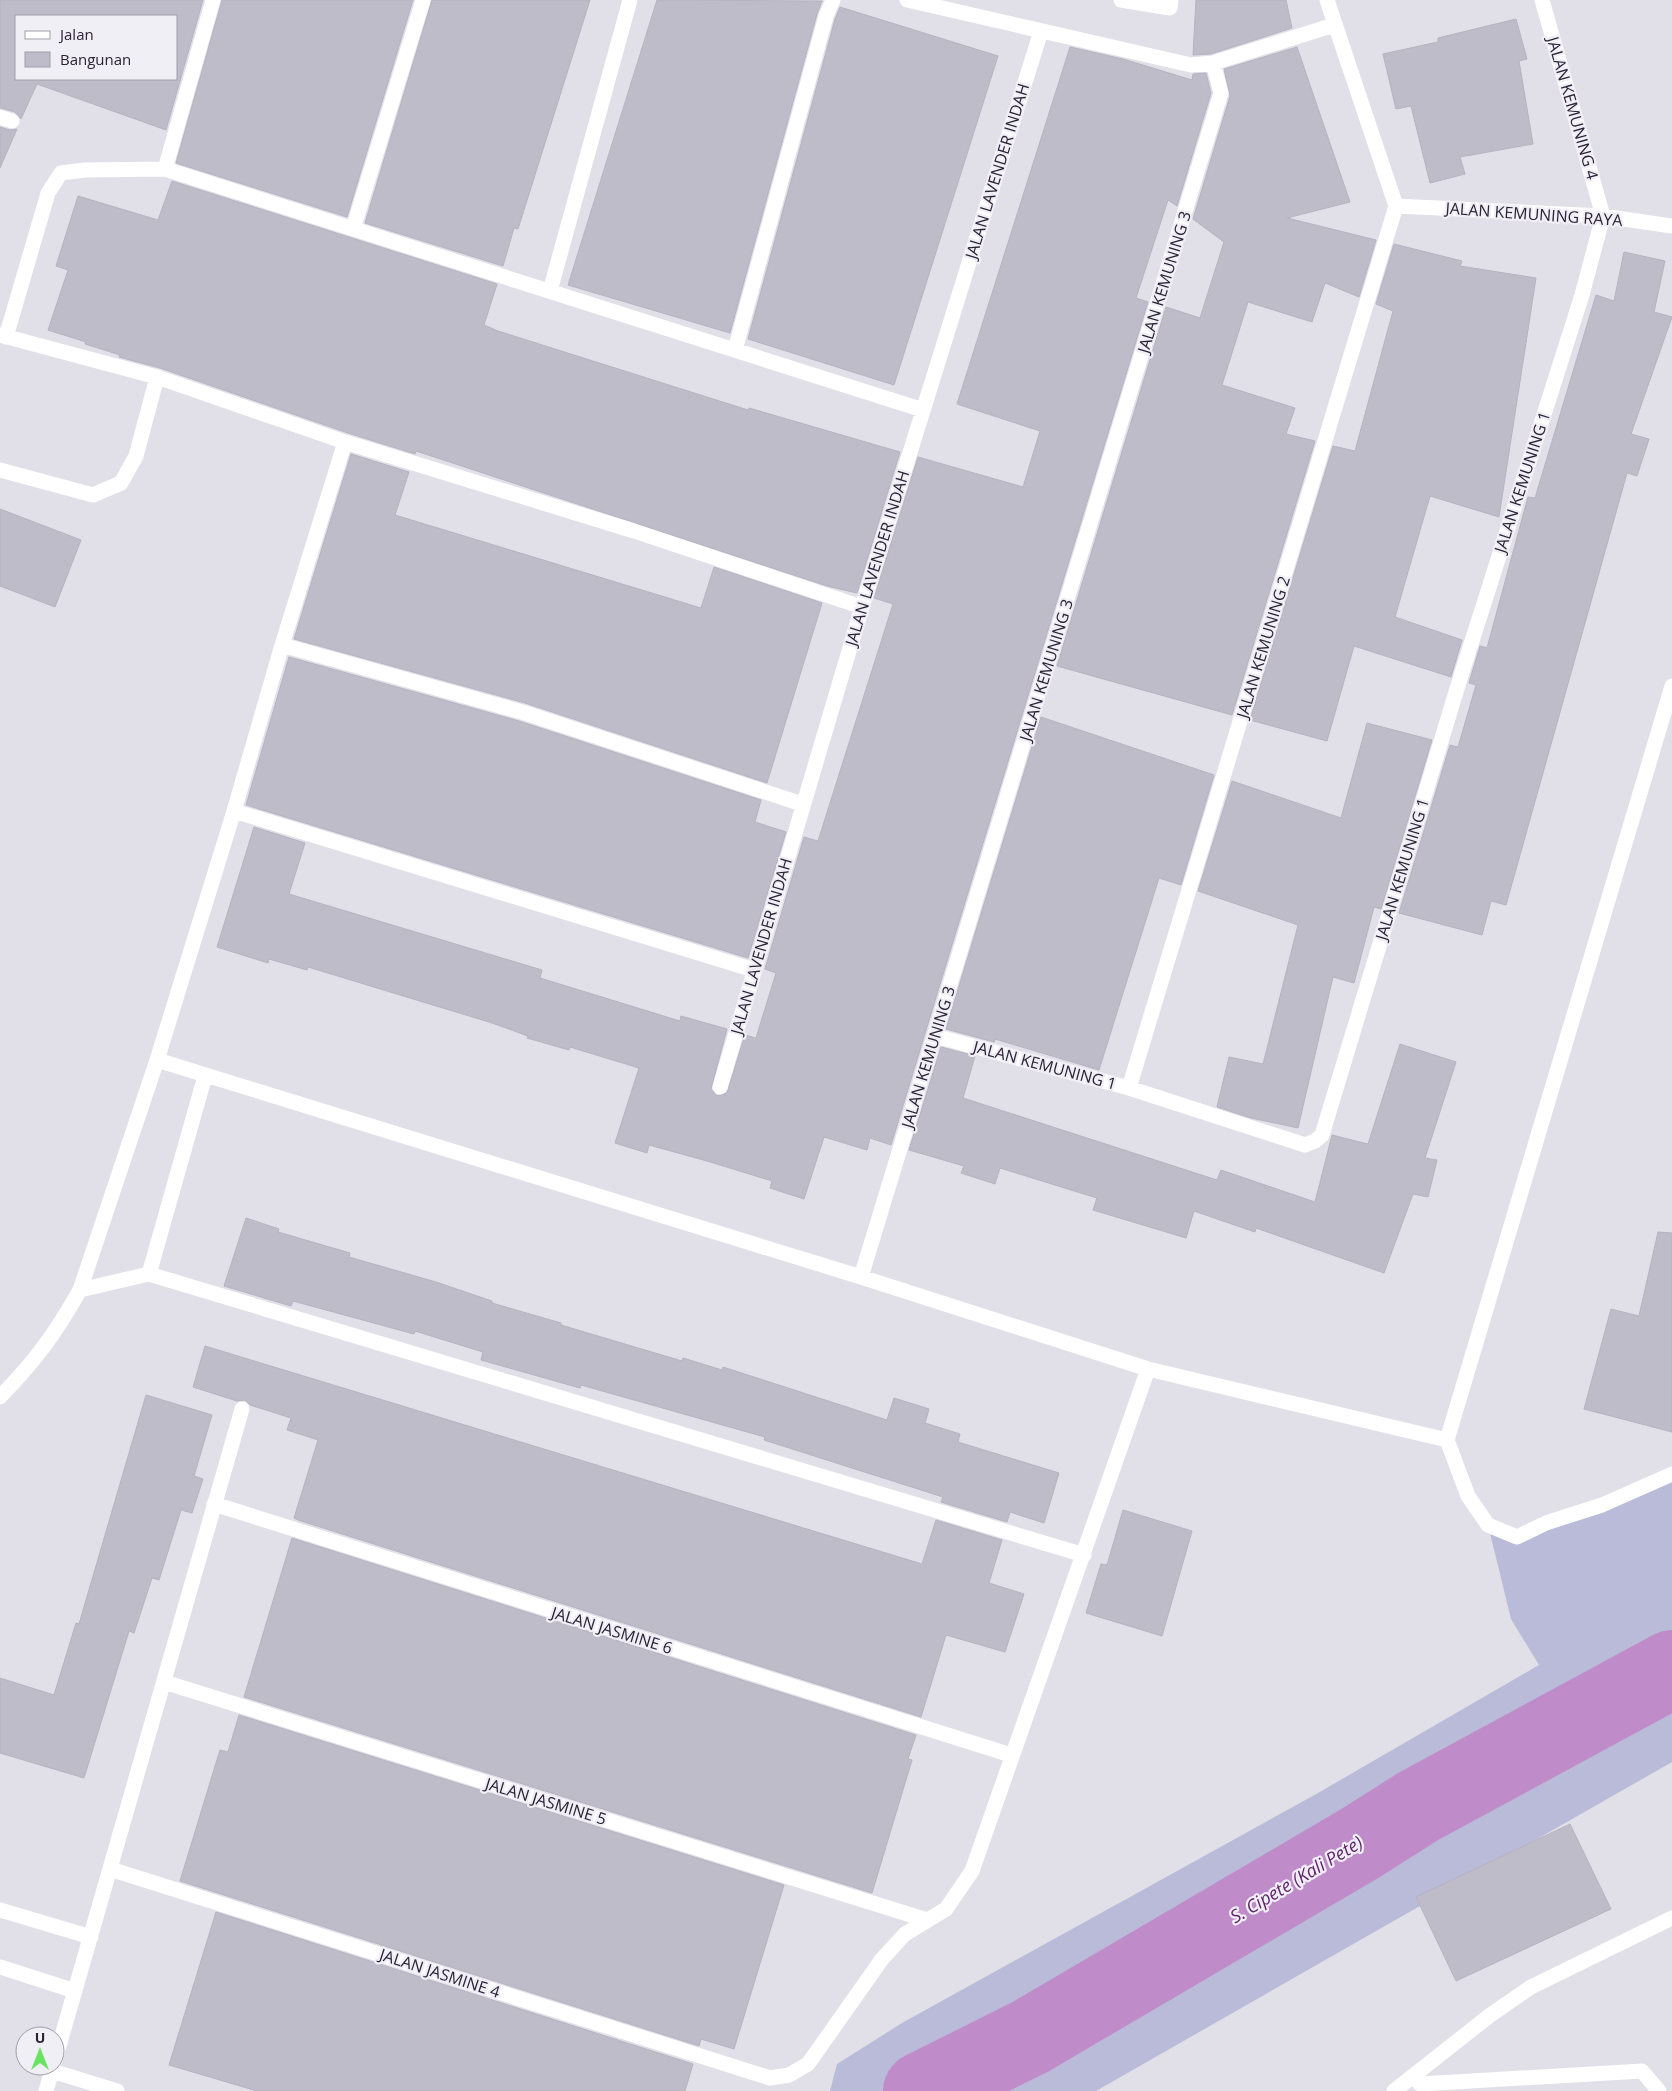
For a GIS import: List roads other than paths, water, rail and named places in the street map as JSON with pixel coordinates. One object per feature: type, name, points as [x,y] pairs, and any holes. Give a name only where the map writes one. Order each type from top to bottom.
[{"type":"street","points":[[166,169],[213,0]]},
{"type":"street","points":[[353,229],[423,0]]},
{"type":"street","points":[[550,291],[630,0]]},
{"type":"street","points":[[735,350],[826,16],[833,0]]},
{"type":"street","points":[[907,0],[1191,65],[1213,62],[1334,25]]},
{"type":"street","points":[[1121,0],[1170,8],[1171,0]]},
{"type":"street","points":[[1327,0],[1396,206]]},
{"type":"street","name":"JALAN KEMUNING 4","points":[[1542,0],[1603,216]]},
{"type":"street","name":"JALAN LAVENDER INDAH","points":[[720,1087],[862,606],[1041,31]]},
{"type":"street","name":"JALAN KEMUNING 3","points":[[861,1277],[1222,93],[1213,62]]},
{"type":"street","points":[[862,606],[634,530],[345,442],[157,377],[3,336],[48,192],[61,173],[85,170],[166,169],[923,410]]},
{"type":"street","name":"JALAN KEMUNING RAYA","points":[[1396,206],[1603,216],[1672,226]]},
{"type":"street","name":"JALAN KEMUNING 2","points":[[1129,1088],[1396,206]]},
{"type":"street","name":"JALAN KEMUNING 1","points":[[935,1036],[1129,1088],[1305,1145],[1315,1141],[1322,1135],[1459,682],[1582,295],[1603,216]]},
{"type":"street","points":[[0,470],[93,495],[121,483],[136,456],[157,377]]},
{"type":"street","points":[[0,1396],[31,1365],[55,1333],[80,1290],[157,1060],[345,442]]},
{"type":"street","points":[[282,645],[522,712],[802,804]]},
{"type":"street","points":[[1672,686],[1448,1440],[1468,1496],[1488,1525],[1517,1537],[1546,1523],[1602,1505],[1672,1474]]},
{"type":"street","points":[[234,811],[754,970]]},
{"type":"street","points":[[157,1060],[861,1277],[1148,1369],[1448,1440]]},
{"type":"street","points":[[149,1274],[205,1076]]},
{"type":"street","points":[[80,1290],[149,1274],[1084,1555]]},
{"type":"street","points":[[927,1920],[946,1909],[972,1871],[1148,1369]]},
{"type":"street","points":[[65,2026],[242,1409]]},
{"type":"street","name":"JALAN JASMINE 6","points":[[214,1504],[1011,1756]]},
{"type":"street","name":"JALAN JASMINE 5","points":[[164,1682],[927,1920]]},
{"type":"street","name":"JALAN JASMINE 4","points":[[110,1869],[770,2078],[789,2075],[808,2064],[882,1959],[905,1934],[927,1920]]},
{"type":"street","points":[[0,1910],[91,1937]]},
{"type":"street","points":[[1416,2084],[1489,2016],[1531,1987],[1672,1918]]},
{"type":"street","points":[[0,1967],[75,1991]]},
{"type":"street","points":[[65,2071],[117,2091]]},
{"type":"street","points":[[1394,2091],[1416,2084],[1642,2072],[1659,2091]]},
{"type":"street","points":[[46,2091],[50,2076]]},
{"type":"waterway","name":"S. Cipete (Kali Pete)","points":[[922,2091],[1030,2037],[1359,1844],[1419,1806],[1672,1669]]}]
